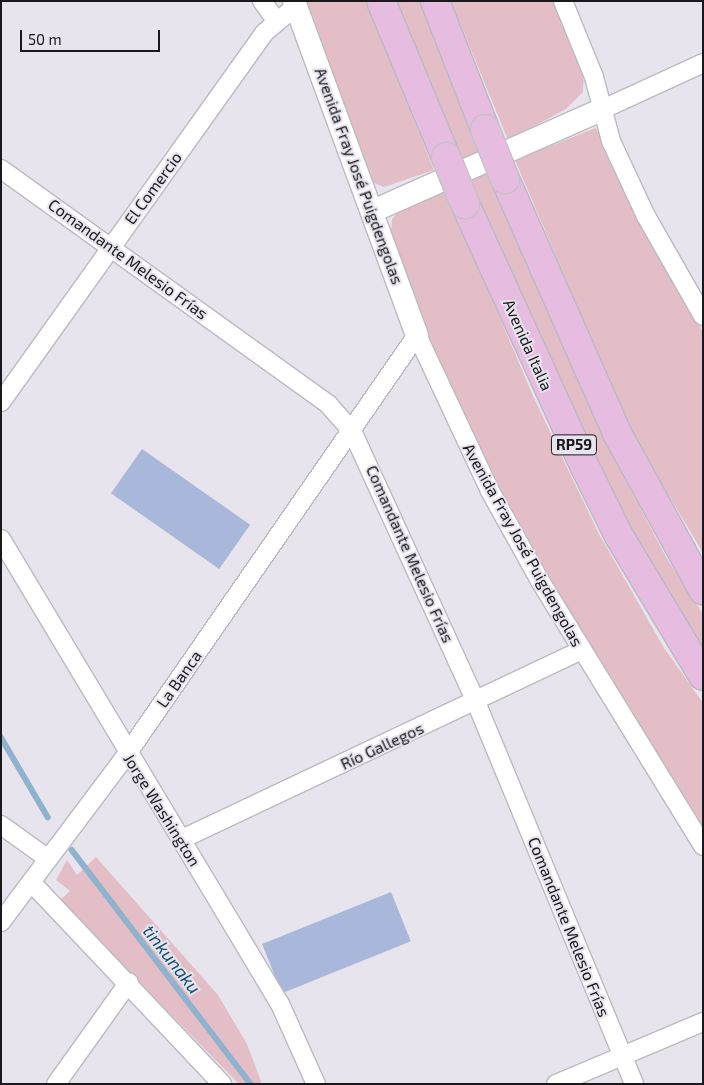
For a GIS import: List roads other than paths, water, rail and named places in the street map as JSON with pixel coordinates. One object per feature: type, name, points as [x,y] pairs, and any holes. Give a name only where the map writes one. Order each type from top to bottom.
[{"type":"main road","name":"Avenida Italia","points":[[381,1],[465,204],[585,468],[624,544],[703,676]]},
{"type":"main road","name":"RP59","points":[[435,1],[505,179],[613,424],[703,590]]},
{"type":"street","points":[[262,1],[276,20]]},
{"type":"street","points":[[563,1],[594,77],[601,110],[646,216],[703,316]]},
{"type":"street","name":"El Comercio","points":[[1,402],[112,245],[276,20],[295,4]]},
{"type":"street","name":"Avenida Fray José Puigdengolas","points":[[295,4],[418,335],[490,491],[581,650],[703,846]]},
{"type":"street","points":[[373,210],[703,63]]},
{"type":"street","name":"Comandante Melesio Frías","points":[[1,169],[112,245],[329,405],[353,432],[476,702],[634,1084]]},
{"type":"street","name":"La Banca","points":[[1,922],[47,858],[127,754],[353,432],[418,335]]},
{"type":"street","name":"Jorge Washington","points":[[1,539],[127,754],[182,839],[280,1004],[316,1084]]},
{"type":"street","name":"Río Gallegos","points":[[182,839],[476,702],[581,650]]},
{"type":"street","points":[[1,825],[47,858]]},
{"type":"street","points":[[31,882],[129,982],[214,1080]]},
{"type":"street","points":[[56,1084],[129,982]]},
{"type":"street","points":[[556,1084],[703,1022]]},
{"type":"waterway","name":"tinkunaku","points":[[1,737],[48,817]]},
{"type":"waterway","name":"tinkunaku","points":[[72,850],[251,1084]]}]
